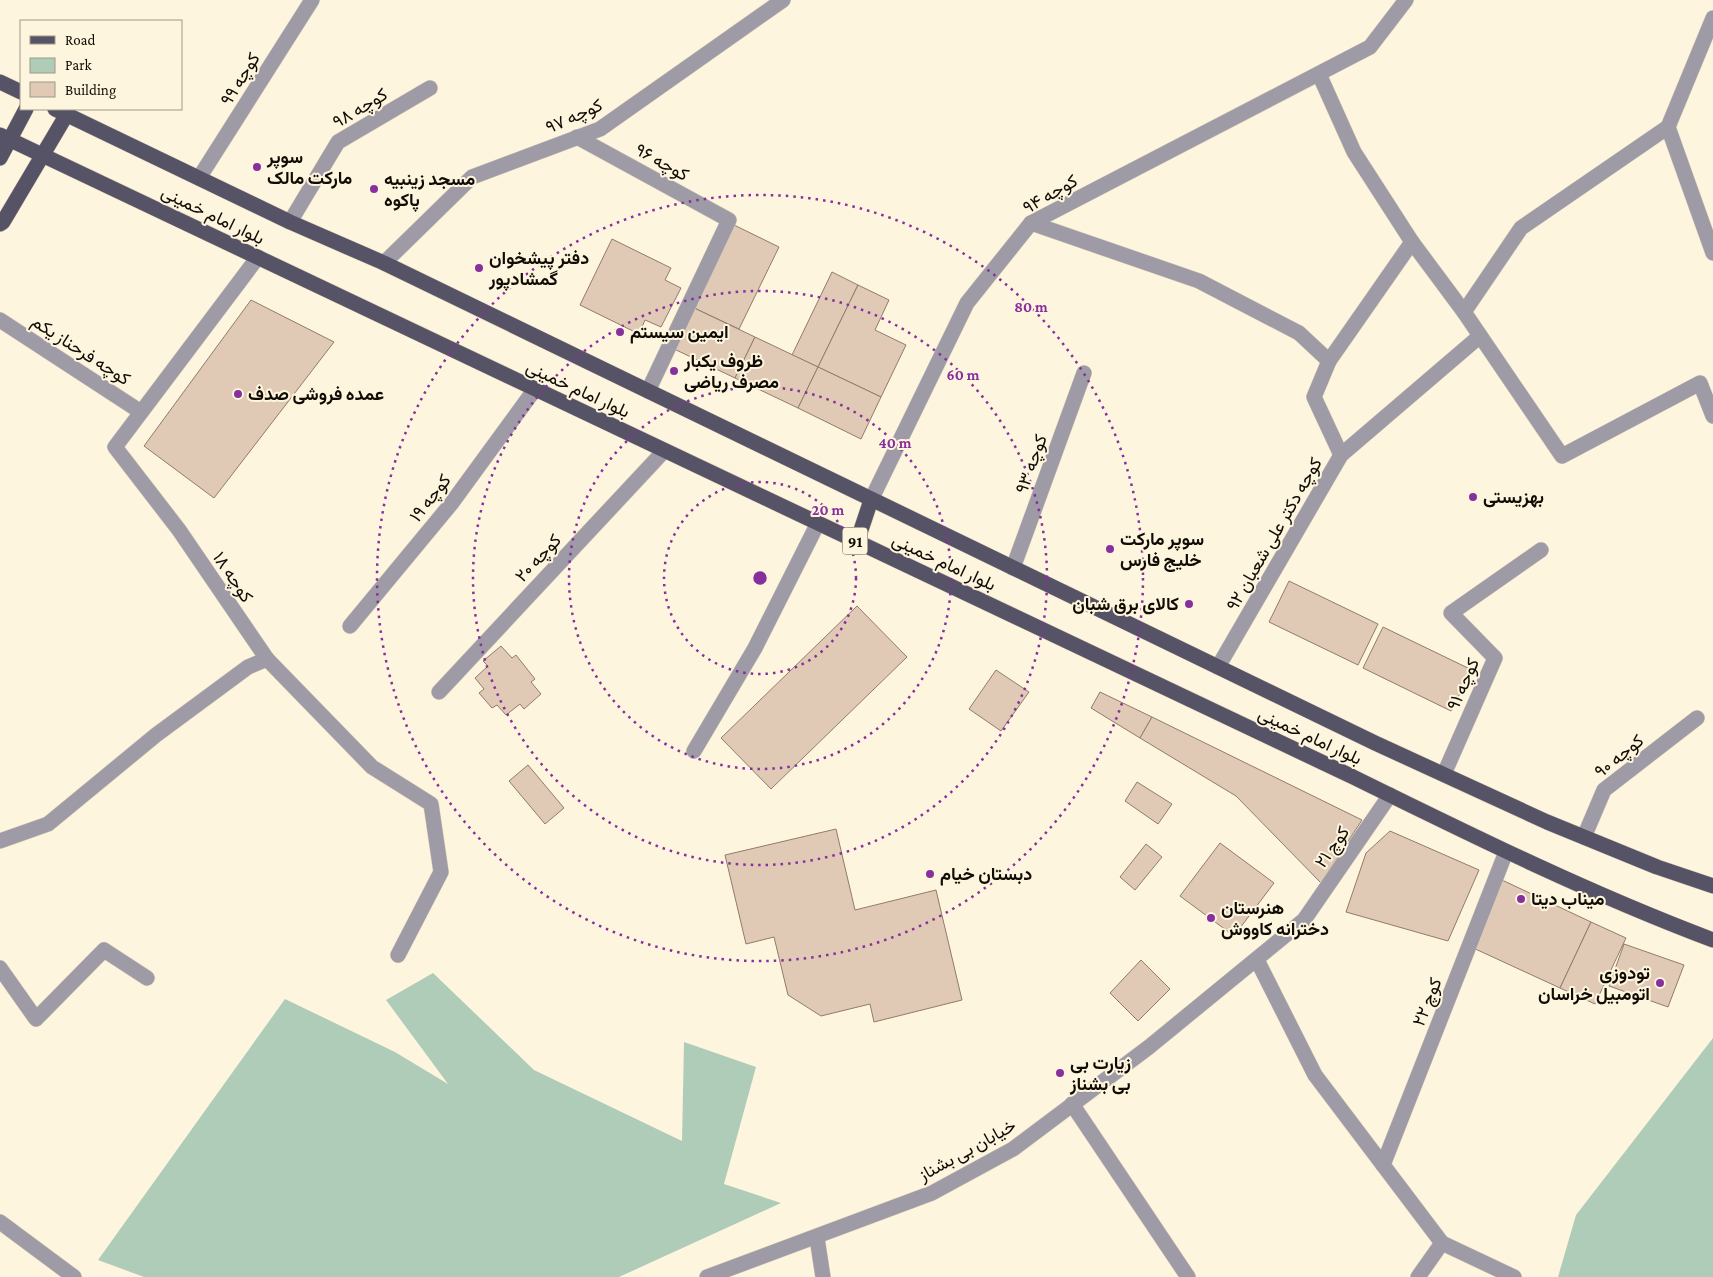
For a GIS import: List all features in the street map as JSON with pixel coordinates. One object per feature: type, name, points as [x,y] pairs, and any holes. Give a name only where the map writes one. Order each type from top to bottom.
[{"type":"main road","points":[[0,82],[20,92]]},
{"type":"main road","points":[[0,158],[5,137],[25,110]]},
{"type":"main road","name":"بلوار امام خمینی","points":[[61,112],[290,222],[384,263],[870,500],[1444,774],[1584,837],[1657,867],[1713,886]]},
{"type":"main road","points":[[0,224],[44,156],[61,112]]},
{"type":"main road","name":"بلوار امام خمینی","points":[[5,137],[1506,852],[1636,911],[1713,940]]},
{"type":"main road","points":[[858,542],[870,500]]},
{"type":"street","name":"کوچه ۹۹","points":[[199,178],[312,0]]},
{"type":"street","name":"کوچه ۹۷","points":[[384,263],[472,176],[600,129],[783,0]]},
{"type":"street","name":"کوچه ۹۴","points":[[870,500],[967,303],[1031,223],[1370,47],[1406,0]]},
{"type":"street","points":[[1464,312],[1520,228],[1668,127],[1713,18]]},
{"type":"street","points":[[1319,74],[1354,152],[1412,242],[1464,312],[1562,456],[1700,383],[1713,416]]},
{"type":"street","name":"کوچه ۹۸","points":[[290,222],[338,142],[430,88]]},
{"type":"street","points":[[1668,127],[1713,253]]},
{"type":"street","name":"کوچه ۹۶","points":[[577,137],[729,220],[648,391]]},
{"type":"street","points":[[1031,223],[1199,282],[1299,333],[1329,361]]},
{"type":"street","name":"کوچه دکتر علی شعبان ۹۲","points":[[1218,667],[1341,455],[1314,397],[1329,361],[1412,242]]},
{"type":"street","name":"کوچه ۱۸","points":[[258,257],[115,447],[179,530],[266,659]]},
{"type":"street","name":"کوچه فرحناز یکم","points":[[0,320],[141,412]]},
{"type":"street","points":[[1341,455],[1480,336]]},
{"type":"street","name":"کوچه ۹۳","points":[[1013,568],[1084,374]]},
{"type":"street","name":"کوچه ۱۹","points":[[350,626],[451,504],[535,389]]},
{"type":"street","name":"کوچه ۲۰","points":[[439,692],[664,450]]},
{"type":"street","points":[[694,751],[755,648],[818,523]]},
{"type":"street","name":"کوچه ۹۱","points":[[1444,774],[1495,658],[1451,613],[1541,550]]},
{"type":"street","points":[[0,841],[48,824],[156,735],[248,667],[266,659],[372,767],[431,804],[441,872],[398,955]]},
{"type":"street","name":"کوچه ۹۰","points":[[1584,837],[1604,790],[1697,718]]},
{"type":"street","name":"کوچ ۲۱","points":[[1304,920],[1390,796]]},
{"type":"street","name":"کوچ ۲۲","points":[[1383,1165],[1506,852]]},
{"type":"street","name":"خیابان بی بشناز","points":[[708,1277],[817,1238],[932,1193],[1013,1149],[1257,960],[1304,920]]},
{"type":"street","points":[[0,968],[36,1019],[104,950],[147,978]]},
{"type":"street","points":[[1257,960],[1315,1075],[1442,1243],[1514,1277]]},
{"type":"street","points":[[1072,1104],[1188,1277]]},
{"type":"street","points":[[0,1222],[74,1277]]},
{"type":"street","points":[[817,1238],[823,1277]]},
{"type":"street","points":[[1418,1277],[1442,1243]]},
{"type":"green space","points":[[433,973],[534,1070],[682,1141],[684,1042],[756,1067],[724,1184],[781,1203],[619,1277],[144,1277],[98,1260],[285,999],[395,1052],[448,1084],[386,1000]]},
{"type":"green space","points":[[1713,1038],[1713,1277],[1558,1277],[1576,1215]]},
{"type":"building","points":[[732,224],[779,247],[739,329],[692,307]]},
{"type":"building","points":[[612,239],[671,268],[665,280],[681,288],[661,327],[645,320],[639,334],[580,305]]},
{"type":"building","points":[[832,272],[858,285],[818,367],[792,355]]},
{"type":"building","points":[[858,285],[889,300],[875,330],[906,345],[881,397],[818,367]]},
{"type":"building","name":"عمده فروشی صدف","points":[[251,300],[334,342],[214,498],[144,446]]},
{"type":"building","points":[[692,307],[755,337],[735,378],[672,348]]},
{"type":"building","points":[[755,337],[818,367],[798,408],[735,378]]},
{"type":"building","points":[[818,367],[881,397],[861,439],[798,408]]},
{"type":"building","points":[[1289,581],[1378,624],[1358,665],[1269,622]]},
{"type":"building","points":[[857,606],[907,657],[771,789],[721,738]]},
{"type":"building","points":[[1383,627],[1472,670],[1451,711],[1363,668]]},
{"type":"building","points":[[501,646],[512,658],[516,655],[535,679],[531,682],[541,694],[524,709],[520,704],[506,715],[497,705],[492,708],[479,693],[484,689],[475,678],[488,666],[483,661]]},
{"type":"building","points":[[996,670],[1029,692],[1001,731],[969,709]]},
{"type":"building","points":[[1100,692],[1152,717],[1140,738],[1091,708]]},
{"type":"building","points":[[1152,717],[1362,820],[1321,883],[1236,796],[1140,738]]},
{"type":"building","points":[[528,765],[564,808],[545,824],[509,781]]},
{"type":"building","points":[[1137,782],[1172,804],[1158,824],[1125,801]]},
{"type":"building","points":[[836,829],[855,910],[936,890],[962,1000],[874,1022],[870,1004],[821,1016],[788,995],[774,937],[746,944],[725,855]]},
{"type":"building","points":[[1390,831],[1479,870],[1448,941],[1346,912],[1366,853]]},
{"type":"building","points":[[1220,843],[1274,883],[1234,936],[1180,896]]},
{"type":"building","points":[[1146,844],[1162,857],[1135,890],[1120,877]]},
{"type":"building","points":[[1502,880],[1591,922],[1560,988],[1471,947]]},
{"type":"building","points":[[1591,922],[1626,938],[1595,1004],[1560,988]]},
{"type":"building","points":[[1624,944],[1684,965],[1668,1007],[1609,986]]},
{"type":"building","points":[[1141,960],[1170,989],[1138,1021],[1110,993]]},
{"type":"place","name":"سوپر مارکت مالک","points":[[257,167]]},
{"type":"place","name":"مسجد زینبیه پاکوه","points":[[374,189]]},
{"type":"place","name":"دفتر پیشخوان گمشادپور","points":[[479,268]]},
{"type":"place","name":"ایمین سیستم","points":[[620,332]]},
{"type":"place","name":"ظروف یکبار مصرف ریاضی","points":[[674,371]]},
{"type":"place","name":"عمده فروشی صدف","points":[[238,394]]},
{"type":"place","name":"بهزیستی","points":[[1473,497]]},
{"type":"place","name":"سوپر مارکت خلیج فارس","points":[[1110,549]]},
{"type":"place","name":"کالای برق شبان","points":[[1189,604]]},
{"type":"place","name":"دبستان خیام","points":[[930,874]]},
{"type":"place","name":"میناب دیتا","points":[[1521,899]]},
{"type":"place","name":"هنرستان دخترانه کاووش","points":[[1211,918]]},
{"type":"place","name":"تودوزی اتومبیل خراسان","points":[[1660,983]]},
{"type":"place","name":"زیارت بی بی بشناز","points":[[1060,1073]]}]
